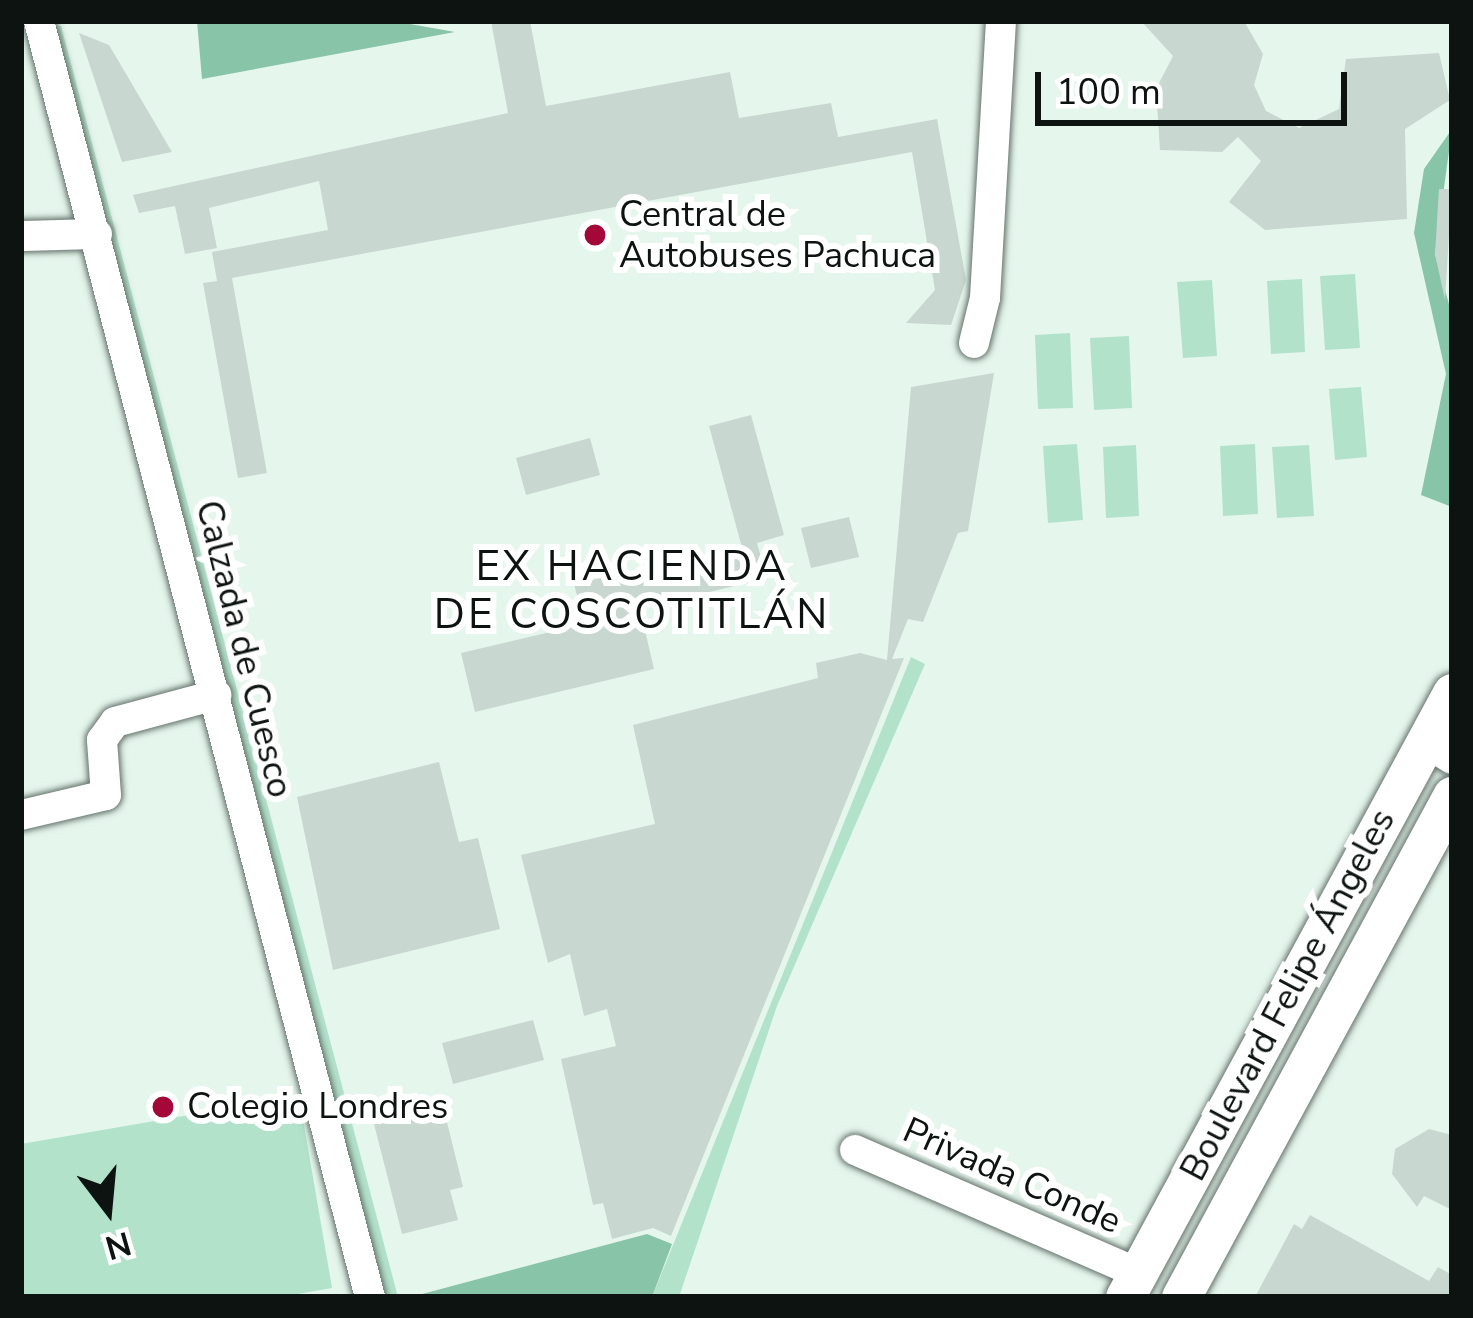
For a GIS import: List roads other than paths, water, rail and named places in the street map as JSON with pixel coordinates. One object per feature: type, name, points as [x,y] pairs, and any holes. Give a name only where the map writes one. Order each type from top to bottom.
[{"type":"main road","name":"Boulevard Felipe Ángeles","points":[[1131,1285],[1438,751],[1452,693]]},
{"type":"main road","name":"Boulevard Felipe Ángeles","points":[[1181,1297],[1452,796]]},
{"type":"street","name":"Calzada de Cuesco","points":[[39,21],[370,1297]]},
{"type":"street","points":[[974,343],[986,298],[1001,21]]},
{"type":"street","points":[[21,236],[97,234]]},
{"type":"street","points":[[21,815],[106,795],[102,740],[115,722],[216,694]]},
{"type":"street","points":[[1413,872],[1452,847]]},
{"type":"street","name":"Privada Conde","points":[[855,1150],[1131,1285]]},
{"type":"place","name":"Central de Autobuses Pachuca","points":[[595,235]]},
{"type":"place","name":"Colegio Londres","points":[[163,1107]]},
{"type":"district","name":"EX HACIENDA DE COSCOTITLÁN","points":[[632,591]]}]
